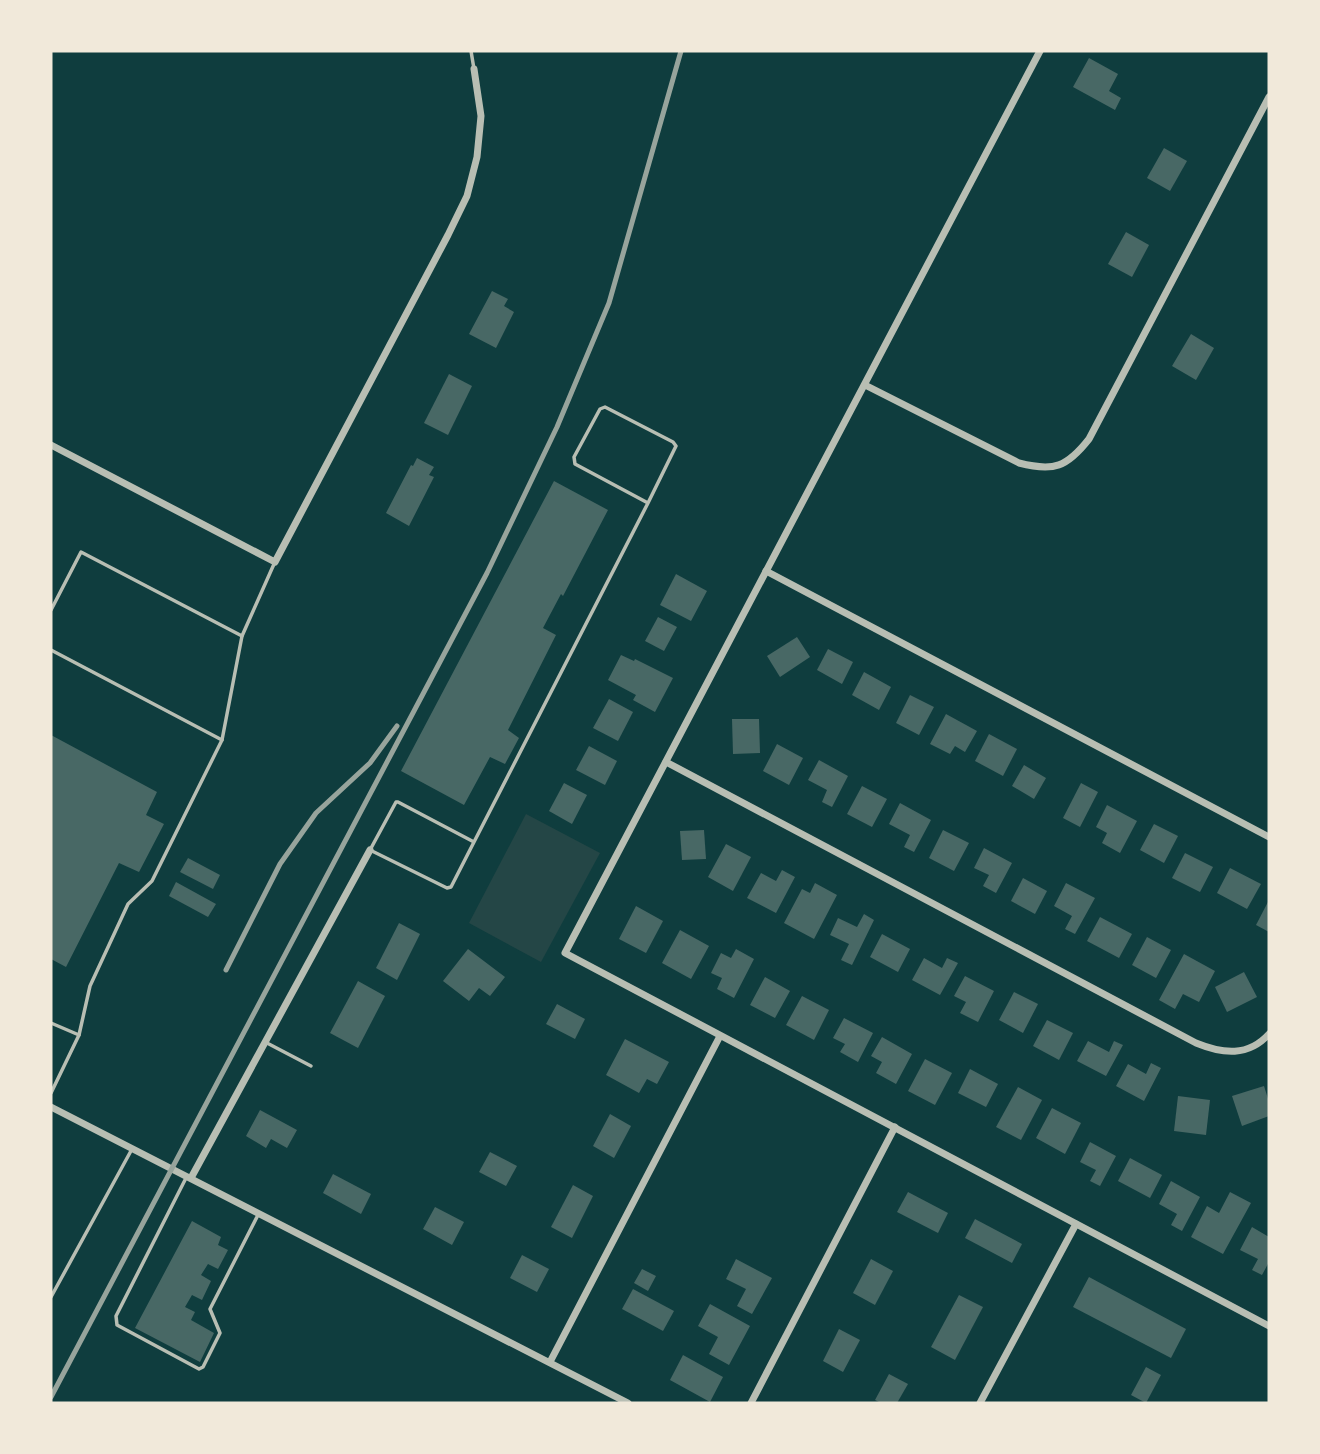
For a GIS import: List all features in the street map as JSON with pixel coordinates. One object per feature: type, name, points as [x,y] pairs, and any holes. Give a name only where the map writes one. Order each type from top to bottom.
[{"type":"street","points":[[1040,51],[565,953],[1269,1326]]},
{"type":"street","points":[[51,445],[275,562],[467,196],[477,157],[481,116],[474,69]]},
{"type":"street","points":[[865,386],[1019,463],[1039,468],[1062,465],[1076,455],[1089,439],[1269,97]]},
{"type":"street","points":[[766,571],[1269,837]]},
{"type":"street","points":[[666,762],[1196,1043],[1213,1050],[1233,1052],[1252,1048],[1269,1034]]},
{"type":"street","points":[[189,1177],[370,850]]},
{"type":"street","points":[[550,1362],[720,1036]]},
{"type":"street","points":[[51,1107],[628,1403]]},
{"type":"street","points":[[751,1403],[895,1127]]},
{"type":"street","points":[[980,1403],[1076,1224]]},
{"type":"lane","points":[[471,51],[474,69]]},
{"type":"lane","points":[[474,842],[396,802],[370,850],[447,888],[451,887],[648,503],[676,446],[604,407],[600,409],[574,457],[575,464],[648,503]]},
{"type":"lane","points":[[51,610],[81,552],[242,636]]},
{"type":"lane","points":[[51,1093],[79,1035],[90,986],[128,904],[152,881],[222,740],[242,636],[275,562]]},
{"type":"lane","points":[[51,650],[222,740]]},
{"type":"lane","points":[[51,1023],[79,1035]]},
{"type":"lane","points":[[265,1042],[311,1066]]},
{"type":"lane","points":[[51,1297],[132,1149]]},
{"type":"lane","points":[[189,1177],[116,1316],[117,1325],[199,1369],[203,1367],[220,1333],[211,1309],[259,1213]]},
{"type":"shaded area","points":[[526,814],[600,853],[541,962],[469,923]]},
{"type":"building","points":[[1089,58],[1118,74],[1109,91],[1121,98],[1115,110],[1073,87]]},
{"type":"building","points":[[1164,148],[1187,161],[1170,191],[1147,178]]},
{"type":"building","points":[[1126,232],[1149,245],[1132,277],[1108,264]]},
{"type":"building","points":[[492,291],[508,299],[504,306],[514,312],[496,348],[469,334]]},
{"type":"building","points":[[1191,334],[1214,348],[1196,380],[1172,366]]},
{"type":"building","points":[[449,374],[472,386],[448,435],[424,423]]},
{"type":"building","points":[[417,458],[434,467],[429,475],[434,477],[409,526],[386,513]]},
{"type":"building","points":[[554,481],[608,510],[543,628],[556,635],[508,730],[519,738],[505,764],[490,757],[464,805],[401,771]]},
{"type":"building","points":[[676,574],[707,591],[691,621],[660,605]]},
{"type":"building","points":[[658,617],[677,627],[664,651],[645,641]]},
{"type":"building","points":[[797,637],[810,657],[780,677],[767,656]]},
{"type":"building","points":[[828,649],[853,662],[842,684],[817,670]]},
{"type":"building","points":[[621,655],[673,678],[655,712],[633,700],[636,695],[608,680]]},
{"type":"building","points":[[864,672],[891,687],[879,710],[852,695]]},
{"type":"building","points":[[910,695],[934,707],[919,735],[896,723]]},
{"type":"building","points":[[609,699],[633,712],[618,741],[593,728]]},
{"type":"building","points":[[946,714],[977,731],[965,752],[955,746],[950,754],[930,744]]},
{"type":"building","points":[[732,719],[759,719],[760,753],[733,754]]},
{"type":"building","points":[[989,734],[1017,749],[1003,776],[975,761]]},
{"type":"building","points":[[51,735],[157,792],[146,815],[164,824],[139,872],[119,863],[66,967],[51,959]]},
{"type":"building","points":[[777,744],[803,758],[789,785],[763,771]]},
{"type":"building","points":[[589,746],[617,761],[605,785],[576,770]]},
{"type":"building","points":[[819,760],[848,776],[832,807],[822,802],[827,790],[808,780]]},
{"type":"building","points":[[1024,765],[1046,778],[1034,799],[1012,786]]},
{"type":"building","points":[[564,783],[587,795],[572,824],[549,811]]},
{"type":"building","points":[[1081,783],[1098,792],[1080,827],[1063,818]]},
{"type":"building","points":[[862,786],[887,799],[872,827],[847,814]]},
{"type":"building","points":[[900,803],[931,820],[914,852],[904,847],[910,835],[889,824]]},
{"type":"building","points":[[1107,805],[1137,821],[1120,853],[1102,843],[1107,833],[1096,827]]},
{"type":"building","points":[[1154,824],[1178,836],[1164,863],[1140,850]]},
{"type":"building","points":[[704,830],[706,859],[682,860],[680,831]]},
{"type":"building","points":[[943,830],[969,843],[954,871],[929,858]]},
{"type":"building","points":[[726,844],[751,857],[733,891],[708,877]]},
{"type":"building","points":[[984,848],[1012,863],[996,893],[983,886],[989,875],[974,868]]},
{"type":"building","points":[[1185,853],[1213,867],[1200,892],[1172,878]]},
{"type":"building","points":[[188,858],[220,875],[213,889],[180,872]]},
{"type":"building","points":[[1230,868],[1261,884],[1247,909],[1217,893]]},
{"type":"building","points":[[782,870],[795,877],[776,913],[747,898],[761,873],[776,881]]},
{"type":"building","points":[[1023,878],[1047,891],[1035,914],[1011,901]]},
{"type":"building","points":[[176,882],[216,904],[208,917],[169,896]]},
{"type":"building","points":[[815,883],[837,895],[814,939],[784,923],[802,889],[810,893]]},
{"type":"building","points":[[1066,883],[1095,898],[1075,934],[1065,929],[1072,916],[1054,906]]},
{"type":"building","points":[[1269,900],[1269,932],[1256,925]]},
{"type":"building","points":[[636,906],[663,921],[646,953],[619,939]]},
{"type":"building","points":[[864,914],[874,920],[852,965],[841,960],[849,944],[830,935],[838,918],[857,927]]},
{"type":"building","points":[[1100,917],[1132,934],[1119,958],[1087,941]]},
{"type":"building","points":[[399,923],[420,934],[397,980],[376,968]]},
{"type":"building","points":[[680,930],[709,946],[691,979],[662,963]]},
{"type":"building","points":[[882,934],[910,949],[898,972],[870,957]]},
{"type":"building","points":[[1147,937],[1171,950],[1156,978],[1132,965]]},
{"type":"building","points":[[468,949],[505,977],[490,996],[479,988],[469,1001],[443,981]]},
{"type":"building","points":[[736,949],[754,959],[734,998],[717,989],[722,978],[711,973],[721,953],[731,958]]},
{"type":"building","points":[[1184,954],[1215,971],[1199,1002],[1183,994],[1175,1009],[1159,1000]]},
{"type":"building","points":[[924,958],[942,968],[947,958],[958,963],[940,995],[912,980]]},
{"type":"building","points":[[1244,972],[1257,997],[1227,1012],[1215,987]]},
{"type":"building","points":[[965,976],[994,991],[978,1022],[960,1013],[966,1002],[954,996]]},
{"type":"building","points":[[765,977],[790,991],[775,1018],[750,1005]]},
{"type":"building","points":[[358,981],[385,996],[358,1048],[330,1033]]},
{"type":"building","points":[[1014,992],[1038,1004],[1023,1033],[999,1020]]},
{"type":"building","points":[[802,996],[829,1010],[814,1040],[786,1025]]},
{"type":"building","points":[[557,1004],[585,1019],[575,1039],[546,1024]]},
{"type":"building","points":[[844,1018],[873,1033],[858,1062],[840,1052],[845,1044],[833,1038]]},
{"type":"building","points":[[1047,1020],[1073,1033],[1059,1060],[1033,1046]]},
{"type":"building","points":[[882,1037],[912,1054],[896,1084],[876,1073],[882,1062],[871,1056]]},
{"type":"building","points":[[625,1039],[669,1062],[657,1084],[647,1079],[639,1093],[606,1075]]},
{"type":"building","points":[[1088,1041],[1109,1052],[1114,1041],[1123,1045],[1106,1076],[1077,1061]]},
{"type":"building","points":[[925,1059],[952,1073],[935,1105],[908,1091]]},
{"type":"building","points":[[1151,1063],[1161,1068],[1144,1101],[1116,1086],[1128,1064],[1146,1074]]},
{"type":"building","points":[[970,1069],[998,1084],[986,1107],[958,1093]]},
{"type":"building","points":[[1264,1086],[1269,1102],[1269,1116],[1242,1126],[1232,1096]]},
{"type":"building","points":[[1018,1087],[1042,1100],[1021,1140],[996,1127]]},
{"type":"building","points":[[1178,1096],[1210,1100],[1206,1135],[1174,1131]]},
{"type":"building","points":[[1052,1108],[1081,1123],[1065,1154],[1036,1138]]},
{"type":"building","points":[[260,1110],[297,1130],[287,1148],[271,1139],[266,1148],[246,1136]]},
{"type":"building","points":[[610,1114],[631,1126],[614,1158],[593,1146]]},
{"type":"building","points":[[1090,1142],[1116,1156],[1100,1186],[1090,1181],[1096,1170],[1080,1162]]},
{"type":"building","points":[[490,1152],[517,1166],[506,1186],[479,1172]]},
{"type":"building","points":[[1130,1158],[1162,1175],[1150,1198],[1118,1181]]},
{"type":"building","points":[[333,1174],[371,1194],[361,1214],[323,1193]]},
{"type":"building","points":[[1171,1181],[1200,1197],[1182,1231],[1171,1225],[1177,1214],[1159,1204]]},
{"type":"building","points":[[573,1185],[593,1196],[572,1238],[551,1227]]},
{"type":"building","points":[[908,1192],[948,1213],[938,1233],[897,1212]]},
{"type":"building","points":[[1230,1192],[1251,1203],[1223,1254],[1191,1237],[1207,1206],[1219,1213]]},
{"type":"building","points":[[435,1207],[464,1222],[452,1245],[423,1229]]},
{"type":"building","points":[[975,1219],[1022,1244],[1012,1263],[965,1238]]},
{"type":"building","points":[[192,1221],[221,1237],[218,1245],[228,1250],[218,1269],[208,1264],[201,1275],[211,1281],[202,1300],[192,1295],[185,1307],[195,1312],[191,1320],[214,1333],[200,1362],[135,1328]]},
{"type":"building","points":[[1252,1227],[1269,1237],[1269,1262],[1262,1275],[1252,1270],[1258,1259],[1240,1250]]},
{"type":"building","points":[[522,1255],[549,1269],[537,1292],[510,1278]]},
{"type":"building","points":[[736,1259],[772,1278],[752,1314],[737,1306],[746,1289],[726,1279]]},
{"type":"building","points":[[871,1259],[893,1271],[875,1305],[853,1293]]},
{"type":"building","points":[[642,1269],[656,1276],[648,1291],[634,1283]]},
{"type":"building","points":[[1089,1277],[1186,1329],[1171,1358],[1073,1307]]},
{"type":"building","points":[[633,1289],[674,1311],[663,1331],[622,1309]]},
{"type":"building","points":[[959,1295],[983,1307],[955,1360],[931,1347]]},
{"type":"building","points":[[710,1304],[750,1326],[729,1365],[709,1354],[718,1337],[698,1326]]},
{"type":"building","points":[[839,1329],[860,1340],[843,1372],[823,1361]]},
{"type":"building","points":[[683,1355],[723,1377],[710,1402],[670,1380]]},
{"type":"building","points":[[1146,1367],[1161,1375],[1146,1403],[1131,1395]]},
{"type":"building","points":[[889,1374],[908,1384],[897,1403],[881,1403],[875,1400]]},
{"type":"railway","points":[[51,1397],[487,573],[557,427],[609,303],[681,51]]},
{"type":"railway","points":[[226,970],[280,864],[316,813],[370,763],[397,726]]}]
